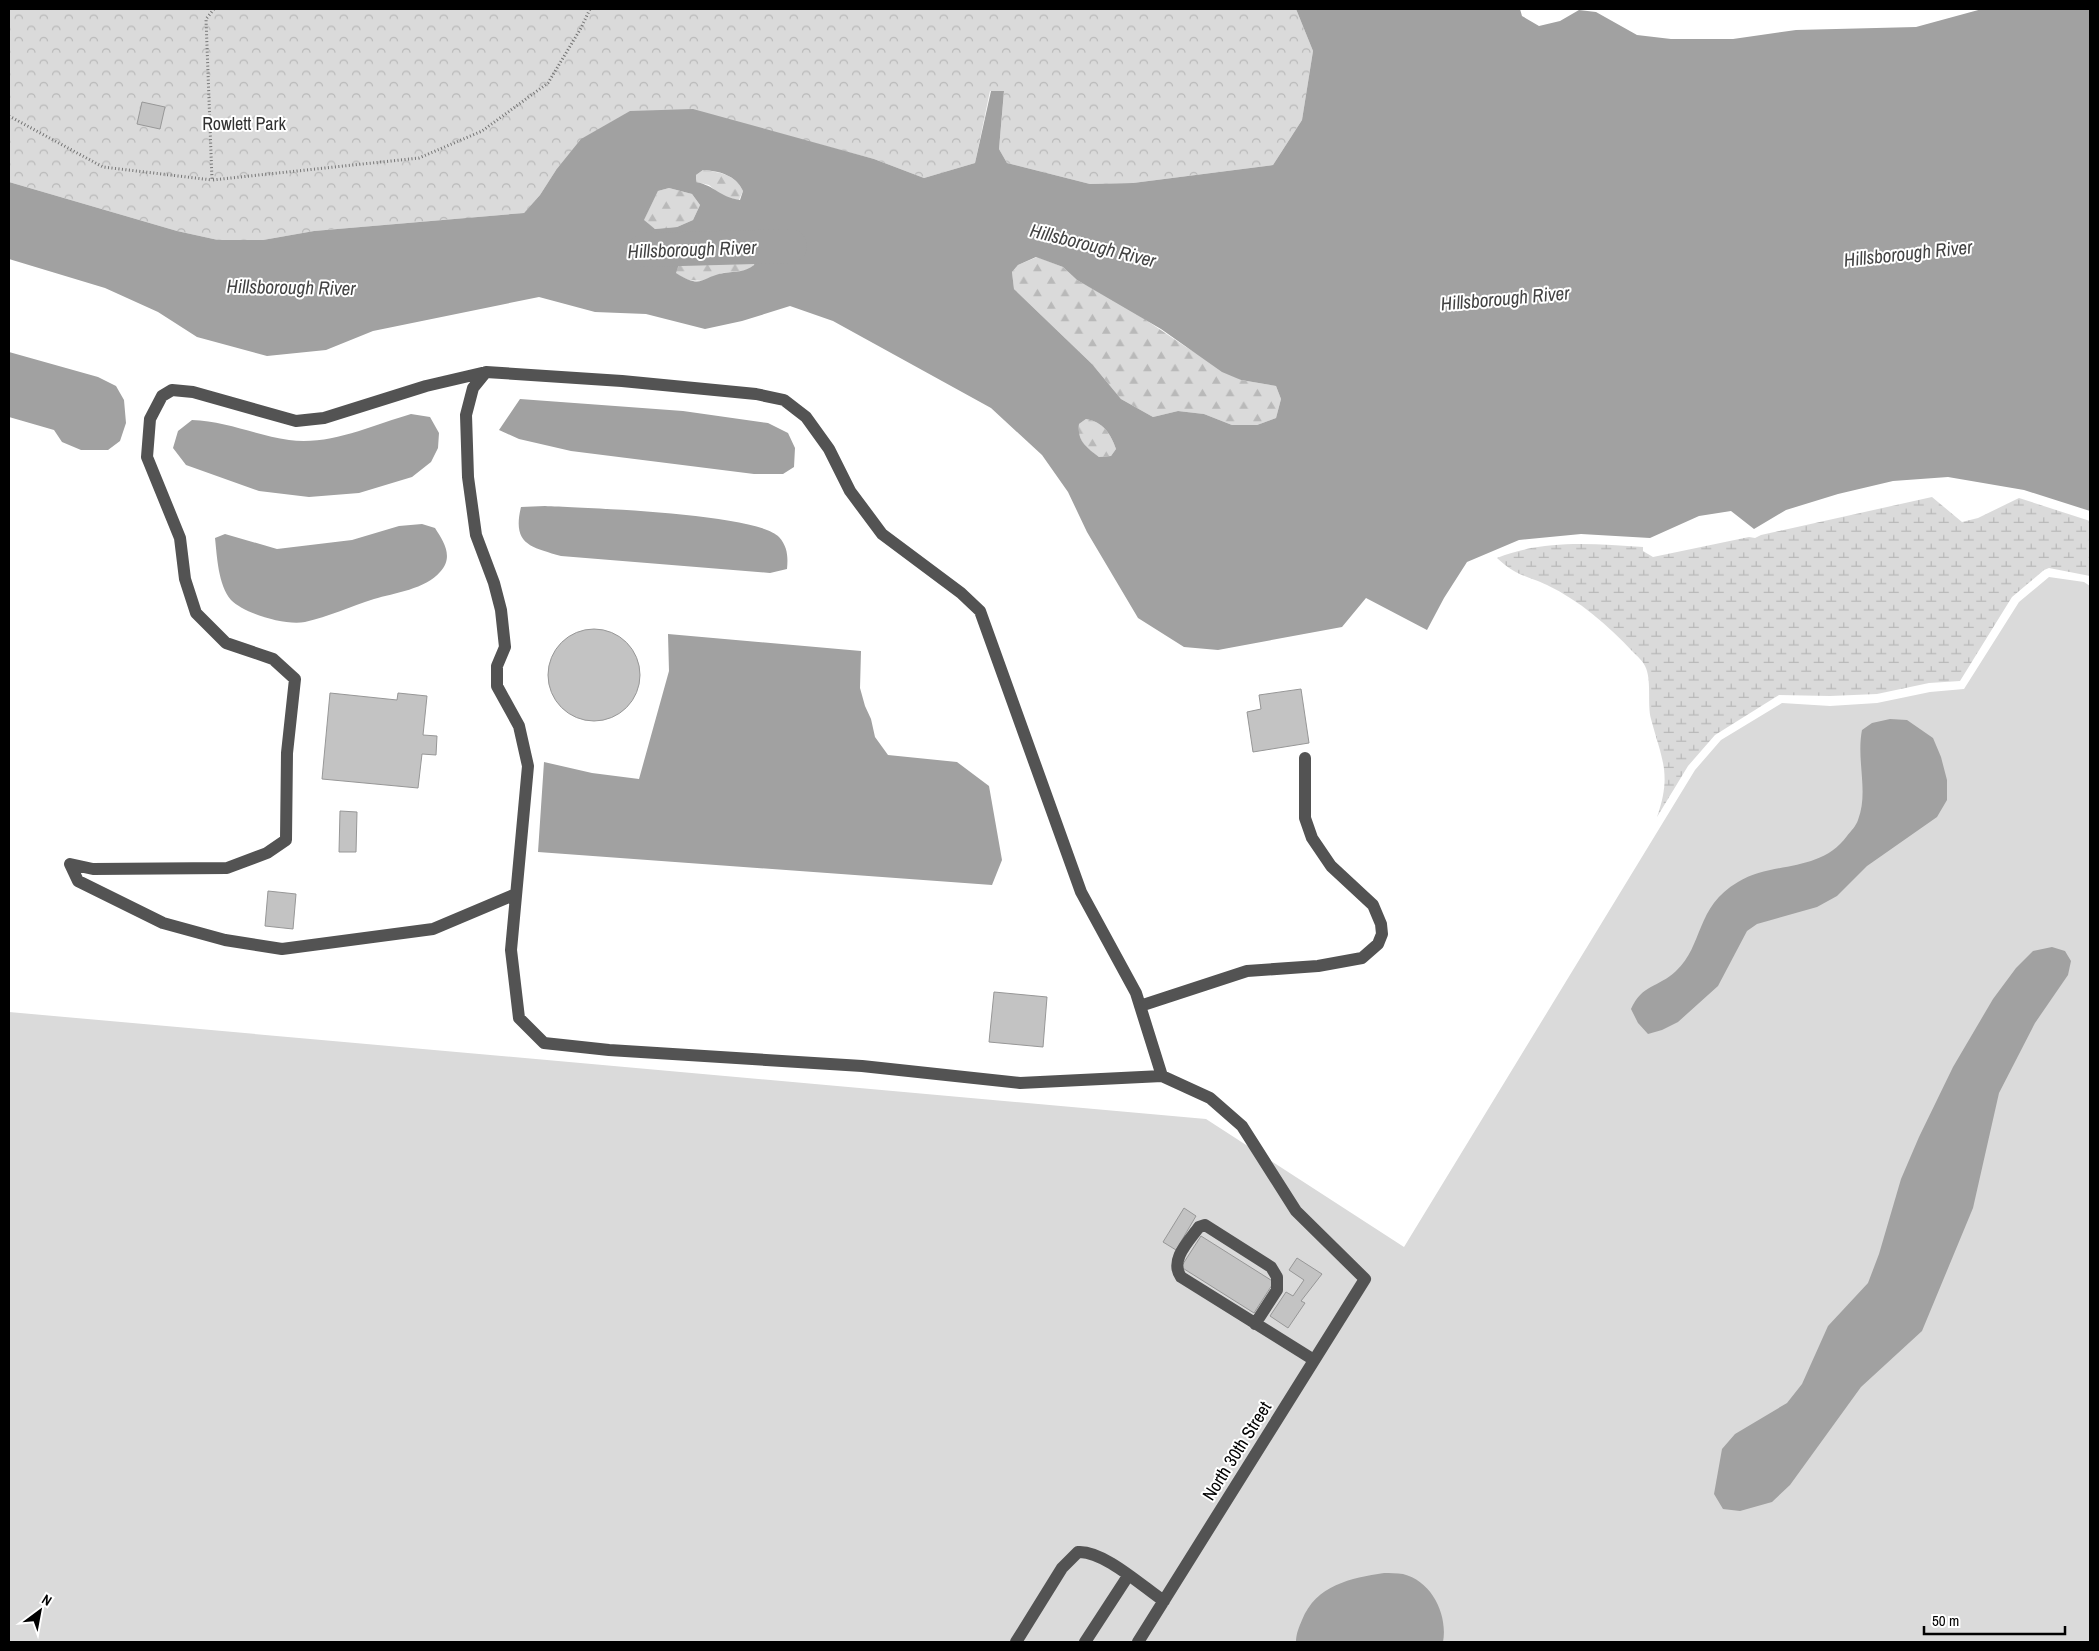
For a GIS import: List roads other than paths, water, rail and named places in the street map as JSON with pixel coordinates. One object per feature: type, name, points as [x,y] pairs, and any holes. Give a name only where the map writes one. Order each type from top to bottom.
[{"type":"street","points":[[486,372],[474,388],[466,416],[468,477],[476,535],[494,584],[501,610],[504,647],[497,666],[497,686],[519,726],[528,766],[511,950],[519,1018],[544,1043],[609,1050],[862,1066],[1020,1083],[1162,1076],[1136,993],[1081,892],[980,611],[961,593],[882,534],[850,491],[829,449],[806,417],[784,400],[756,394],[622,381],[486,372],[426,386],[324,418],[296,421],[193,392],[172,390],[162,396],[150,419],[147,457],[180,538],[185,579],[196,613],[226,643],[273,659],[295,679],[287,753],[286,840],[267,853],[227,868],[93,868],[70,864],[78,882],[164,923],[225,940],[282,950],[433,929],[516,894]]},
{"type":"street","points":[[1140,1006],[1248,971],[1318,966],[1362,958],[1378,944],[1382,934],[1382,924],[1373,905],[1331,866],[1312,838],[1305,818],[1305,758]]},
{"type":"street","name":"North 30th Street","points":[[1138,1642],[1365,1279],[1296,1211],[1242,1126],[1210,1098],[1162,1076]]},
{"type":"street","points":[[1255,1324],[1277,1290],[1278,1277],[1271,1267],[1205,1225],[1199,1226],[1177,1260],[1178,1272],[1181,1277],[1255,1324],[1314,1360]]},
{"type":"street","points":[[1016,1642],[1062,1568],[1078,1552],[1087,1551],[1164,1601]]},
{"type":"street","points":[[1085,1642],[1128,1576]]},
{"type":"water","points":[[1296,9],[1520,9],[1522,16],[1539,26],[1560,21],[1579,10],[1596,12],[1637,35],[1671,39],[1733,39],[1796,30],[1916,27],[1982,9],[2090,9],[2090,511],[2024,490],[1948,477],[1893,481],[1838,494],[1786,510],[1754,529],[1731,511],[1699,516],[1650,538],[1581,534],[1519,540],[1467,562],[1444,598],[1427,630],[1366,598],[1342,627],[1218,650],[1184,647],[1138,618],[1087,532],[1068,492],[1042,455],[991,408],[833,321],[790,306],[742,321],[705,329],[646,314],[595,312],[539,297],[373,331],[326,350],[267,356],[197,337],[158,312],[105,288],[9,259],[9,182],[177,231],[218,240],[263,240],[314,231],[524,213],[540,195],[556,170],[581,139],[630,111],[693,109],[874,159],[924,178],[975,163],[991,91],[1004,91],[999,149],[1007,163],[1090,184],[1133,183],[1273,165],[1302,120],[1313,51]],"holes":[[[703,170],[715,171],[726,175],[736,181],[743,191],[740,200],[733,199],[696,182],[696,175]],[[669,188],[692,194],[700,205],[693,220],[677,227],[655,229],[644,220],[658,191]],[[725,242],[743,247],[756,255],[754,265],[743,271],[724,273],[697,282],[676,273],[679,264],[688,252],[694,248]],[[1036,257],[1063,267],[1077,280],[1161,329],[1222,372],[1241,380],[1276,386],[1281,399],[1276,418],[1257,425],[1232,425],[1204,414],[1178,411],[1153,417],[1121,399],[1092,364],[1014,289],[1012,272],[1018,265]],[[1086,419],[1097,423],[1106,429],[1116,449],[1111,456],[1099,457],[1083,443],[1079,424]]]},
{"type":"water","points":[[9,352],[98,377],[116,386],[124,400],[126,423],[120,441],[108,450],[81,450],[62,442],[54,430],[9,417]]},
{"type":"water","points":[[520,399],[683,411],[768,423],[788,433],[795,448],[794,467],[783,474],[754,474],[571,451],[519,439],[499,430]]},
{"type":"water","points":[[411,414],[430,417],[439,433],[438,448],[431,462],[412,477],[359,493],[309,497],[259,491],[186,465],[173,448],[178,431],[192,420],[216,423],[277,438],[304,441],[320,440],[351,433]]},
{"type":"water","points":[[545,506],[668,513],[738,522],[764,529],[779,537],[787,553],[787,569],[770,573],[561,556],[532,546],[526,542],[519,529],[521,507]]},
{"type":"water","points":[[422,524],[435,528],[446,550],[446,561],[434,578],[409,590],[374,599],[314,620],[297,623],[266,618],[246,610],[231,600],[223,587],[215,538],[225,534],[277,549],[352,540],[399,526]]},
{"type":"water","points":[[668,634],[861,651],[860,688],[875,737],[888,755],[957,762],[989,786],[1002,860],[992,885],[538,852],[544,762],[592,773],[639,779],[669,671]]},
{"type":"water","points":[[1890,719],[1907,720],[1933,738],[1941,757],[1947,780],[1947,800],[1937,817],[1867,866],[1837,896],[1817,907],[1757,924],[1747,931],[1718,986],[1678,1022],[1648,1034],[1638,1023],[1631,1009],[1635,1001],[1645,990],[1676,971],[1685,961],[1707,914],[1724,892],[1738,882],[1752,876],[1824,856],[1836,848],[1847,836],[1856,824],[1861,809],[1863,787],[1860,753],[1862,730],[1872,723]]},
{"type":"water","points":[[2052,947],[2065,951],[2071,961],[2068,975],[2035,1023],[1999,1093],[1973,1208],[1922,1331],[1861,1387],[1790,1485],[1772,1502],[1740,1511],[1723,1509],[1714,1494],[1722,1449],[1735,1434],[1787,1403],[1802,1384],[1828,1326],[1868,1283],[1879,1254],[1901,1179],[1953,1067],[1993,999],[2016,968],[2033,951]]},
{"type":"water","points":[[1384,1573],[1403,1574],[1413,1578],[1430,1591],[1436,1600],[1443,1621],[1443,1642],[1296,1642],[1299,1628],[1308,1608],[1325,1591],[1347,1581]]},
{"type":"waterway","name":"Hillsborough River","points":[[645,250],[790,246]]},
{"type":"park label","name":"Rowlett Park","points":[[244,124]]}]
